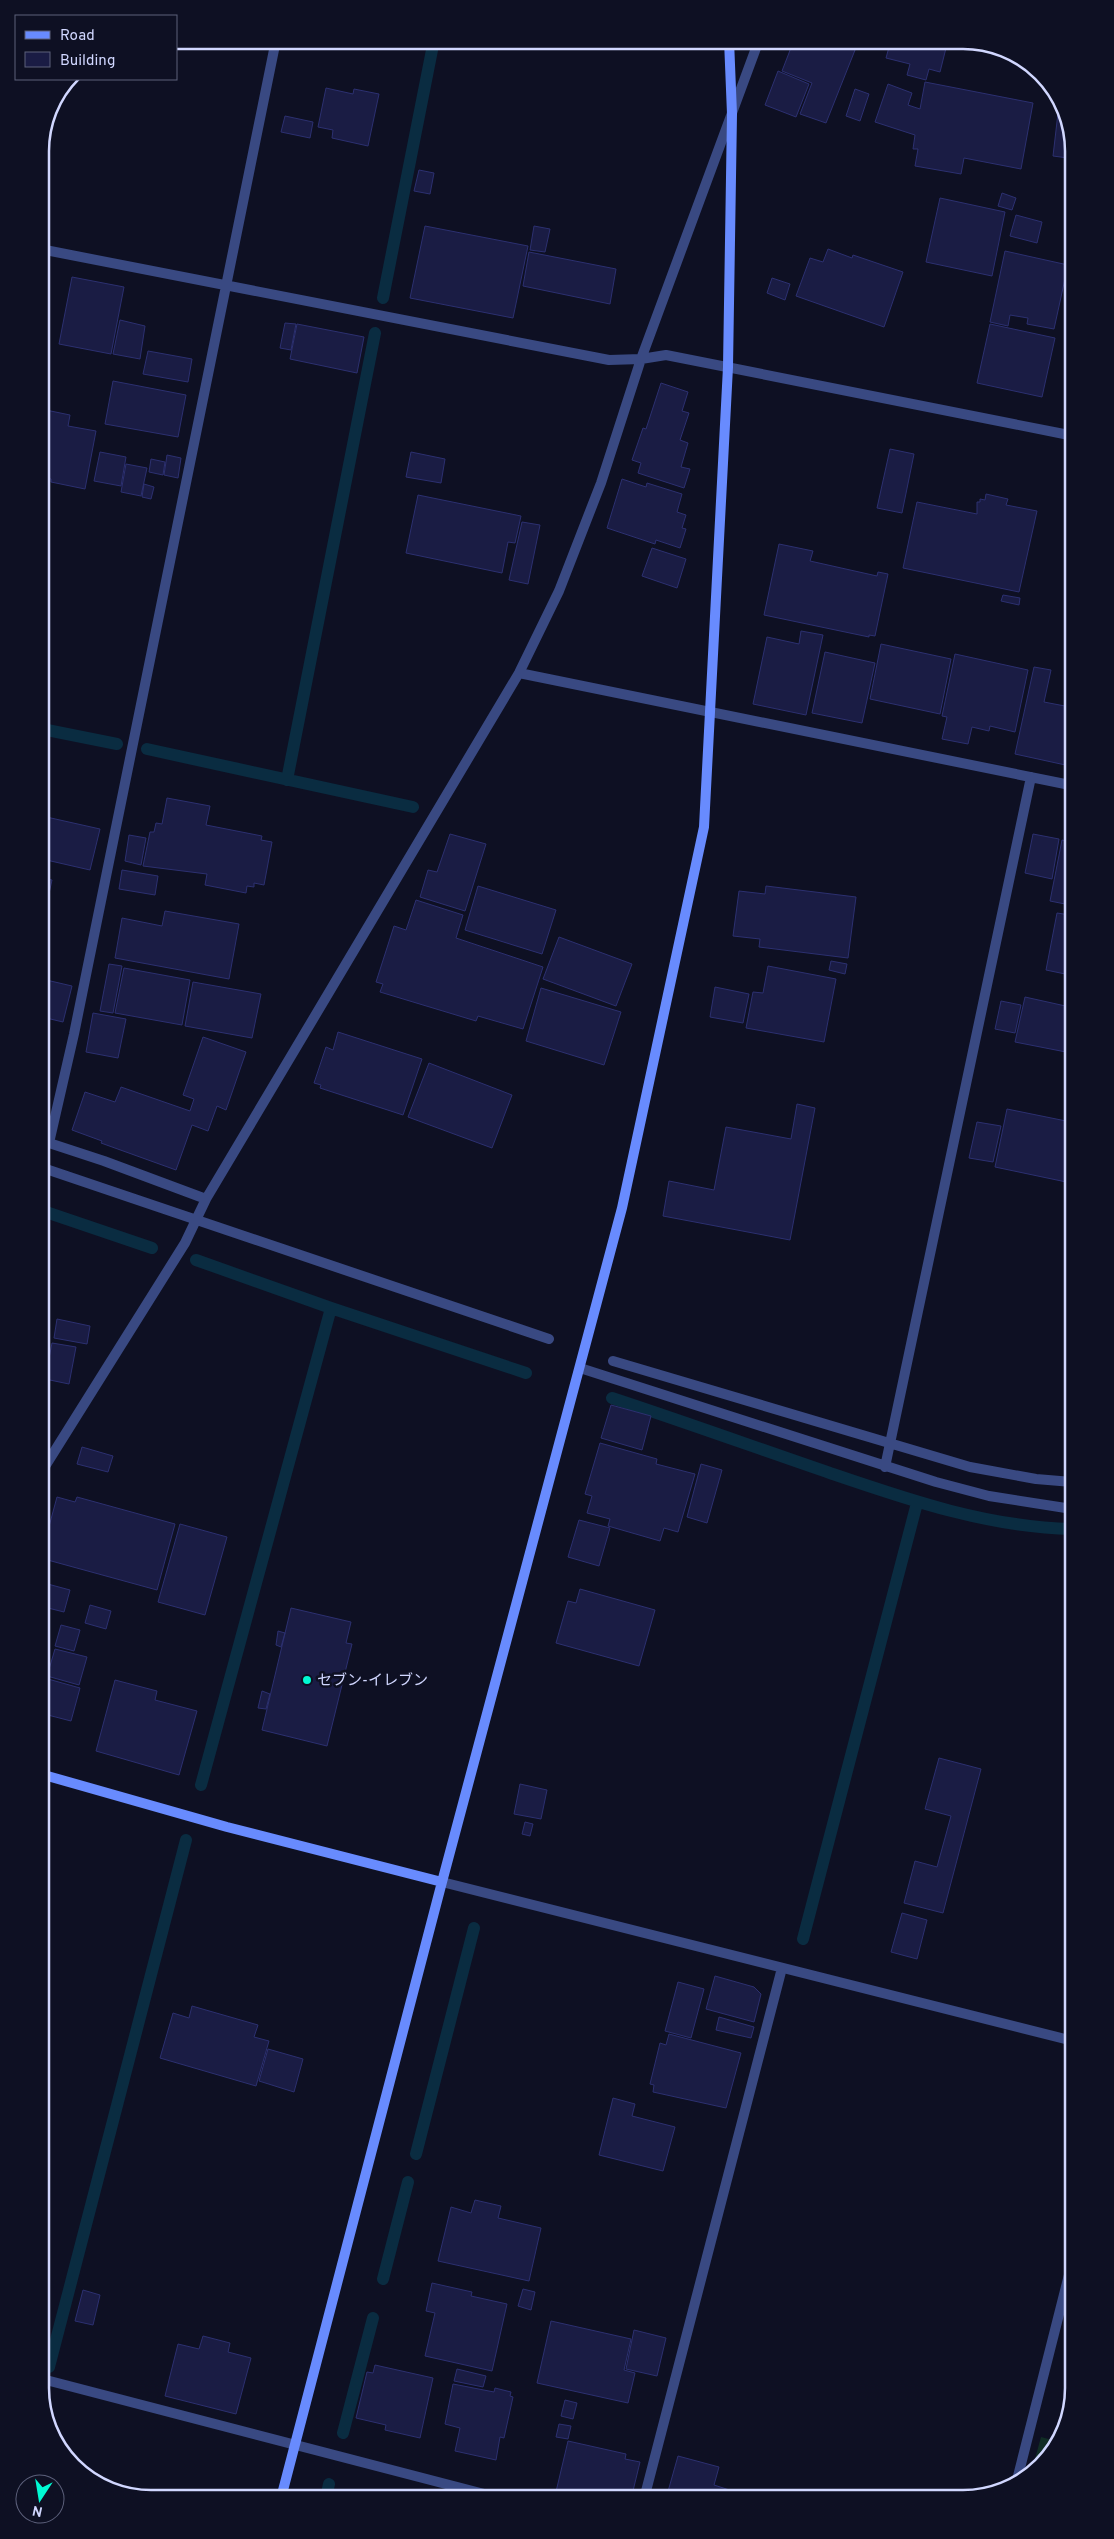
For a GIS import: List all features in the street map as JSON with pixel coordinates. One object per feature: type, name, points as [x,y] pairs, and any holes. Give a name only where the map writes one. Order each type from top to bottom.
[{"type":"street","points":[[49,1130],[74,1034],[274,49]]},
{"type":"street","points":[[283,2490],[442,1882],[622,1208],[704,826],[728,368],[732,114],[730,49]]},
{"type":"street","points":[[49,1460],[186,1243],[206,1199],[519,673],[559,591],[597,492],[641,359],[756,49]]},
{"type":"street","points":[[49,251],[608,360],[641,359],[666,355],[1065,434]]},
{"type":"street","points":[[519,673],[1065,784]]},
{"type":"street","points":[[885,1467],[1032,777]]},
{"type":"street","points":[[49,1143],[206,1199]]},
{"type":"street","points":[[49,1170],[549,1339]]},
{"type":"street","points":[[613,1362],[970,1467],[1036,1479],[1065,1481]]},
{"type":"street","points":[[580,1368],[885,1467],[989,1496],[1065,1508]]},
{"type":"street","points":[[49,1777],[227,1827],[1065,2039]]},
{"type":"street","points":[[646,2490],[782,1968]]},
{"type":"street","points":[[1019,2474],[1065,2291]]},
{"type":"street","points":[[49,2381],[469,2490]]},
{"type":"green space","points":[[1041,2437],[1051,2440],[1044,2450],[1035,2460]]},
{"type":"building","points":[[791,49],[855,49],[826,123],[800,114],[812,83],[782,71]]},
{"type":"building","points":[[888,49],[946,49],[940,72],[929,69],[926,80],[907,75],[910,64],[886,58]]},
{"type":"building","points":[[778,71],[809,84],[796,117],[765,105]]},
{"type":"building","points":[[925,82],[1033,103],[1021,169],[964,158],[961,174],[915,166],[918,149],[913,149],[915,135],[875,122],[888,84],[912,93],[908,105],[920,109]]},
{"type":"building","points":[[326,88],[353,94],[354,89],[379,94],[368,146],[332,138],[333,130],[318,127]]},
{"type":"building","points":[[855,89],[869,94],[860,121],[846,116]]},
{"type":"building","points":[[1058,113],[1062,124],[1065,158],[1053,156]]},
{"type":"building","points":[[285,116],[313,122],[310,138],[281,132]]},
{"type":"building","points":[[419,170],[434,173],[430,194],[414,191]]},
{"type":"building","points":[[1002,193],[1016,198],[1012,210],[998,206]]},
{"type":"building","points":[[940,198],[1005,212],[992,276],[926,262]]},
{"type":"building","points":[[1016,215],[1042,222],[1037,243],[1010,236]]},
{"type":"building","points":[[425,226],[528,246],[513,318],[410,298]]},
{"type":"building","points":[[534,226],[550,229],[545,252],[530,250]]},
{"type":"building","points":[[828,249],[852,258],[853,255],[903,272],[884,327],[796,296],[810,258],[823,262]]},
{"type":"building","points":[[1005,251],[1065,264],[1065,279],[1054,329],[1027,324],[1028,318],[1010,315],[1008,326],[990,322]]},
{"type":"building","points":[[529,252],[616,269],[610,304],[523,286]]},
{"type":"building","points":[[72,277],[124,287],[111,354],[59,344]]},
{"type":"building","points":[[772,278],[790,284],[785,300],[767,293]]},
{"type":"building","points":[[120,320],[145,326],[140,359],[113,354]]},
{"type":"building","points":[[285,323],[296,324],[291,350],[280,348]]},
{"type":"building","points":[[297,324],[364,337],[357,373],[290,359]]},
{"type":"building","points":[[990,324],[1055,338],[1042,397],[977,383]]},
{"type":"building","points":[[148,351],[192,359],[188,382],[143,374]]},
{"type":"building","points":[[113,381],[186,395],[178,437],[105,424]]},
{"type":"building","points":[[661,383],[688,392],[682,411],[689,413],[680,440],[688,443],[681,467],[690,469],[684,488],[638,473],[641,463],[632,460],[643,428],[646,429]]},
{"type":"building","points":[[49,411],[70,415],[68,426],[96,431],[85,489],[51,482],[51,479],[49,479]]},
{"type":"building","points":[[890,449],[914,454],[902,513],[877,508]]},
{"type":"building","points":[[100,452],[126,457],[121,486],[94,481]]},
{"type":"building","points":[[411,452],[445,459],[441,483],[406,477]]},
{"type":"building","points":[[167,455],[181,458],[178,478],[164,475]]},
{"type":"building","points":[[151,459],[165,462],[163,475],[149,472]]},
{"type":"building","points":[[126,464],[147,468],[141,496],[121,492]]},
{"type":"building","points":[[622,479],[646,487],[647,483],[682,494],[677,512],[686,515],[682,528],[686,529],[680,548],[656,540],[655,544],[607,528]]},
{"type":"building","points":[[144,484],[154,487],[151,499],[142,497]]},
{"type":"building","points":[[986,494],[1008,499],[1006,505],[1037,511],[1019,592],[903,568],[917,502],[977,514],[977,502],[980,502],[980,499],[985,500]]},
{"type":"building","points":[[418,495],[521,516],[515,543],[508,542],[502,573],[406,553]]},
{"type":"building","points":[[522,522],[540,525],[528,584],[509,580]]},
{"type":"building","points":[[779,544],[813,551],[810,561],[877,576],[878,572],[888,574],[875,636],[869,635],[869,637],[764,615]]},
{"type":"building","points":[[652,548],[686,559],[677,588],[642,576]]},
{"type":"building","points":[[1003,595],[1020,598],[1019,605],[1001,601]]},
{"type":"building","points":[[801,631],[823,635],[806,715],[753,704],[767,637],[799,644]]},
{"type":"building","points":[[881,644],[951,659],[940,714],[870,699]]},
{"type":"building","points":[[825,652],[875,663],[862,723],[812,713]]},
{"type":"building","points":[[955,654],[1028,670],[1015,732],[990,726],[989,731],[972,727],[968,744],[942,739],[947,717],[942,716]]},
{"type":"building","points":[[1034,667],[1051,670],[1044,702],[1065,706],[1065,765],[1015,754]]},
{"type":"building","points":[[167,798],[210,806],[206,825],[262,836],[261,840],[272,842],[264,885],[254,883],[254,887],[247,886],[246,893],[205,885],[207,874],[143,866],[150,832],[154,832],[156,823],[162,824]]},
{"type":"building","points":[[49,818],[100,829],[90,870],[49,861]]},
{"type":"building","points":[[450,834],[486,844],[465,911],[420,897],[428,870],[437,872]]},
{"type":"building","points":[[1033,834],[1059,839],[1052,879],[1025,873]]},
{"type":"building","points":[[129,835],[146,838],[141,865],[125,861]]},
{"type":"building","points":[[1062,840],[1065,841],[1065,904],[1050,901]]},
{"type":"building","points":[[122,870],[158,876],[155,895],[119,889]]},
{"type":"building","points":[[49,879],[52,880],[49,894]]},
{"type":"building","points":[[478,886],[556,910],[542,954],[465,930]]},
{"type":"building","points":[[766,886],[856,897],[848,958],[759,947],[760,939],[733,936],[739,891],[765,894]]},
{"type":"building","points":[[416,900],[463,915],[456,938],[543,967],[523,1029],[478,1016],[476,1021],[380,992],[383,984],[376,982],[394,926],[406,930]]},
{"type":"building","points":[[165,911],[239,924],[229,979],[115,958],[122,918],[162,926]]},
{"type":"building","points":[[1057,913],[1065,914],[1065,974],[1046,970]]},
{"type":"building","points":[[559,937],[632,964],[616,1006],[543,979]]},
{"type":"building","points":[[831,961],[847,964],[845,974],[829,970]]},
{"type":"building","points":[[109,964],[122,966],[113,1013],[100,1011]]},
{"type":"building","points":[[768,966],[836,979],[824,1042],[746,1028],[753,992],[763,993]]},
{"type":"building","points":[[124,968],[190,980],[182,1025],[115,1013]]},
{"type":"building","points":[[49,981],[72,986],[63,1022],[49,1019]]},
{"type":"building","points":[[193,982],[261,994],[252,1038],[185,1026]]},
{"type":"building","points":[[715,987],[749,994],[743,1023],[710,1017]]},
{"type":"building","points":[[541,988],[621,1012],[604,1065],[526,1041]]},
{"type":"building","points":[[1025,997],[1065,1006],[1065,1052],[1015,1042]]},
{"type":"building","points":[[1001,1001],[1021,1005],[1015,1033],[995,1029]]},
{"type":"building","points":[[93,1013],[126,1019],[118,1058],[86,1052]]},
{"type":"building","points":[[338,1032],[422,1059],[403,1115],[320,1088],[321,1085],[314,1083],[326,1047],[333,1050]]},
{"type":"building","points":[[203,1037],[246,1052],[226,1110],[217,1106],[208,1131],[192,1125],[176,1170],[101,1143],[102,1141],[72,1130],[85,1092],[115,1102],[121,1087],[190,1111],[194,1099],[183,1095]]},
{"type":"building","points":[[429,1063],[512,1095],[492,1148],[408,1117]]},
{"type":"building","points":[[797,1104],[815,1108],[790,1240],[663,1216],[669,1181],[714,1190],[726,1127],[791,1139]]},
{"type":"building","points":[[1007,1109],[1065,1121],[1065,1182],[995,1167]]},
{"type":"building","points":[[977,1122],[1001,1126],[993,1162],[969,1158]]},
{"type":"building","points":[[57,1319],[90,1326],[87,1344],[54,1338]]},
{"type":"building","points":[[52,1343],[76,1347],[69,1384],[49,1380],[49,1358]]},
{"type":"building","points":[[611,1405],[651,1416],[642,1450],[601,1438]]},
{"type":"building","points":[[600,1443],[657,1459],[656,1464],[695,1474],[678,1532],[664,1528],[660,1541],[608,1526],[610,1519],[587,1513],[592,1496],[585,1494]]},
{"type":"building","points":[[82,1447],[113,1456],[108,1472],[77,1464]]},
{"type":"building","points":[[701,1464],[722,1470],[707,1523],[687,1517]]},
{"type":"building","points":[[57,1497],[75,1502],[77,1497],[175,1524],[157,1590],[49,1560],[49,1527]]},
{"type":"building","points":[[579,1520],[610,1528],[599,1566],[568,1557]]},
{"type":"building","points":[[180,1524],[227,1537],[205,1615],[158,1602]]},
{"type":"building","points":[[49,1584],[70,1590],[64,1612],[49,1608]]},
{"type":"building","points":[[580,1589],[655,1610],[639,1666],[556,1643],[568,1601],[576,1603]]},
{"type":"building","points":[[90,1605],[111,1611],[106,1629],[85,1623]]},
{"type":"building","points":[[291,1608],[351,1622],[346,1643],[352,1644],[327,1746],[262,1730]]},
{"type":"building","points":[[61,1625],[80,1630],[74,1651],[55,1646]]},
{"type":"building","points":[[278,1631],[285,1633],[281,1647],[276,1645]]},
{"type":"building","points":[[55,1649],[87,1657],[79,1685],[49,1677],[49,1669]]},
{"type":"building","points":[[49,1679],[80,1688],[71,1721],[49,1715]]},
{"type":"building","points":[[115,1680],[157,1691],[155,1700],[197,1711],[179,1775],[96,1751]]},
{"type":"building","points":[[262,1691],[270,1694],[266,1709],[258,1708]]},
{"type":"building","points":[[939,1758],[981,1769],[943,1913],[904,1903],[915,1861],[937,1867],[951,1816],[925,1809]]},
{"type":"building","points":[[520,1784],[547,1790],[541,1819],[514,1814]]},
{"type":"building","points":[[525,1822],[533,1824],[530,1836],[522,1834]]},
{"type":"building","points":[[902,1913],[927,1920],[917,1959],[891,1952]]},
{"type":"building","points":[[715,1976],[754,1987],[761,1994],[754,2022],[706,2009]]},
{"type":"building","points":[[678,1982],[704,1989],[691,2038],[665,2031]]},
{"type":"building","points":[[192,2006],[258,2025],[254,2037],[269,2041],[256,2086],[160,2058],[173,2013],[189,2018]]},
{"type":"building","points":[[719,2017],[754,2027],[751,2038],[716,2030]]},
{"type":"building","points":[[669,2034],[741,2053],[726,2108],[653,2092],[654,2085],[650,2084],[660,2043],[666,2045]]},
{"type":"building","points":[[268,2049],[303,2059],[294,2092],[259,2081]]},
{"type":"building","points":[[613,2098],[635,2104],[632,2116],[675,2127],[663,2171],[599,2155]]},
{"type":"building","points":[[475,2200],[501,2206],[498,2218],[541,2228],[529,2281],[438,2261],[451,2207],[471,2213]]},
{"type":"building","points":[[432,2283],[472,2292],[471,2296],[507,2304],[492,2371],[425,2356],[435,2313],[426,2311]]},
{"type":"building","points":[[523,2289],[535,2292],[531,2310],[518,2306]]},
{"type":"building","points":[[83,2290],[100,2295],[93,2325],[75,2321]]},
{"type":"building","points":[[551,2321],[631,2339],[624,2370],[635,2373],[628,2403],[537,2383]]},
{"type":"building","points":[[634,2330],[666,2338],[657,2376],[626,2369]]},
{"type":"building","points":[[203,2336],[230,2343],[228,2352],[251,2358],[236,2414],[165,2396],[178,2344],[199,2349]]},
{"type":"building","points":[[375,2365],[433,2378],[420,2438],[385,2430],[386,2425],[356,2418],[367,2372],[373,2373]]},
{"type":"building","points":[[457,2369],[486,2376],[483,2387],[454,2381]]},
{"type":"building","points":[[453,2384],[494,2392],[495,2388],[511,2392],[510,2396],[513,2397],[504,2438],[500,2437],[496,2460],[455,2451],[460,2428],[445,2424]]},
{"type":"building","points":[[565,2400],[577,2403],[573,2419],[561,2416]]},
{"type":"building","points":[[559,2424],[571,2426],[568,2439],[556,2437]]},
{"type":"building","points":[[568,2441],[626,2454],[625,2459],[640,2462],[633,2490],[556,2490]]},
{"type":"building","points":[[678,2456],[719,2467],[714,2485],[730,2490],[668,2490]]},
{"type":"waterway","points":[[383,298],[432,49]]},
{"type":"waterway","points":[[287,780],[375,333]]},
{"type":"waterway","points":[[49,730],[117,744]]},
{"type":"waterway","points":[[147,749],[413,807]]},
{"type":"waterway","points":[[49,1213],[152,1248]]},
{"type":"waterway","points":[[196,1260],[331,1308],[526,1373]]},
{"type":"waterway","points":[[201,1785],[331,1308]]},
{"type":"waterway","points":[[612,1398],[919,1502],[979,1518],[1065,1529]]},
{"type":"waterway","points":[[803,1939],[917,1503]]},
{"type":"waterway","points":[[49,2367],[186,1840]]},
{"type":"waterway","points":[[416,2154],[474,1928]]},
{"type":"waterway","points":[[383,2279],[408,2182]]},
{"type":"waterway","points":[[343,2433],[373,2318]]},
{"type":"waterway","points":[[328,2490],[329,2484]]},
{"type":"place","name":"セブン-イレブン","points":[[307,1680]]}]
